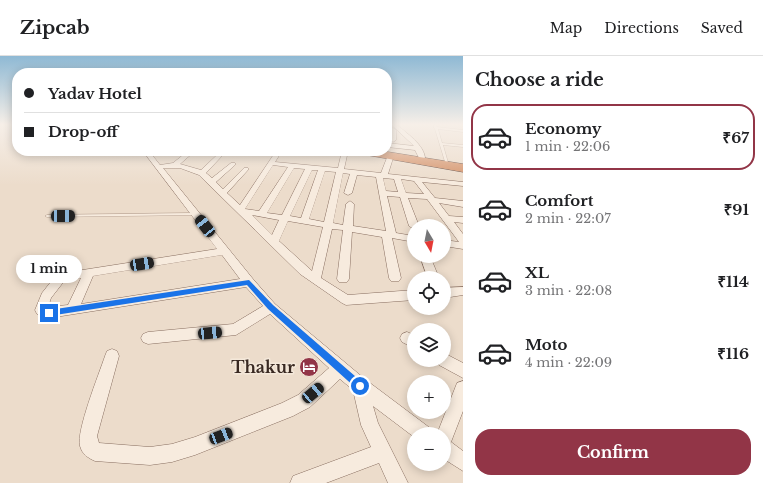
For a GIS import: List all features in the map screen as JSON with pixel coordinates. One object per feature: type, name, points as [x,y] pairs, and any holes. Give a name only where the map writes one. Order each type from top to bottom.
[{"type":"highway","points":[[392,150],[421,155],[448,165],[463,168]]},
{"type":"street","points":[[416,145],[421,155]]},
{"type":"street","points":[[150,156],[224,251],[271,307],[360,386],[415,427]]},
{"type":"street","points":[[176,164],[186,156]]},
{"type":"street","points":[[202,173],[220,156]]},
{"type":"street","points":[[240,211],[275,156]]},
{"type":"street","points":[[315,280],[343,156]]},
{"type":"street","points":[[387,156],[382,176],[382,193],[395,278]]},
{"type":"street","points":[[270,163],[463,184]]},
{"type":"street","points":[[158,167],[176,164],[188,166],[202,173],[240,211],[315,280],[346,300],[407,296]]},
{"type":"street","points":[[212,182],[233,164]]},
{"type":"street","points":[[262,214],[292,166]]},
{"type":"street","points":[[273,242],[309,168]]},
{"type":"street","points":[[223,193],[246,169]]},
{"type":"street","points":[[304,221],[322,169]]},
{"type":"street","points":[[348,193],[354,173]]},
{"type":"street","points":[[397,178],[413,219]]},
{"type":"street","points":[[417,180],[446,219]]},
{"type":"street","points":[[382,193],[403,194],[463,204]]},
{"type":"street","points":[[343,279],[350,204]]},
{"type":"street","points":[[240,211],[407,238]]},
{"type":"street","points":[[451,219],[463,220]]},
{"type":"street","points":[[451,226],[463,241]]},
{"type":"street","points":[[451,231],[456,232]]},
{"type":"street","points":[[451,244],[463,246]]},
{"type":"street","points":[[224,251],[61,277],[46,296],[41,310],[49,313],[72,310],[249,282]]},
{"type":"street","points":[[72,310],[89,272]]},
{"type":"street","points":[[451,293],[463,292]]},
{"type":"street","points":[[148,338],[225,331],[236,328],[271,307]]},
{"type":"street","points":[[112,356],[88,436],[88,446],[95,452],[150,456],[172,453],[195,446],[287,410],[304,401],[340,369]]},
{"type":"street","points":[[451,364],[463,371]]},
{"type":"street","points":[[360,386],[370,424],[398,483]]},
{"type":"street","points":[[448,427],[463,389]]},
{"type":"street","points":[[300,483],[383,452]]},
{"type":"street","points":[[451,453],[463,462]]},
{"type":"lane","points":[[441,145],[448,165]]},
{"type":"lane","points":[[451,145],[463,146]]},
{"type":"lane","points":[[47,216],[195,214]]},
{"type":"place","name":"Thakur","points":[[309,367]]},
{"type":"route","points":[[49,313],[249,282],[271,307],[360,386]]}]
